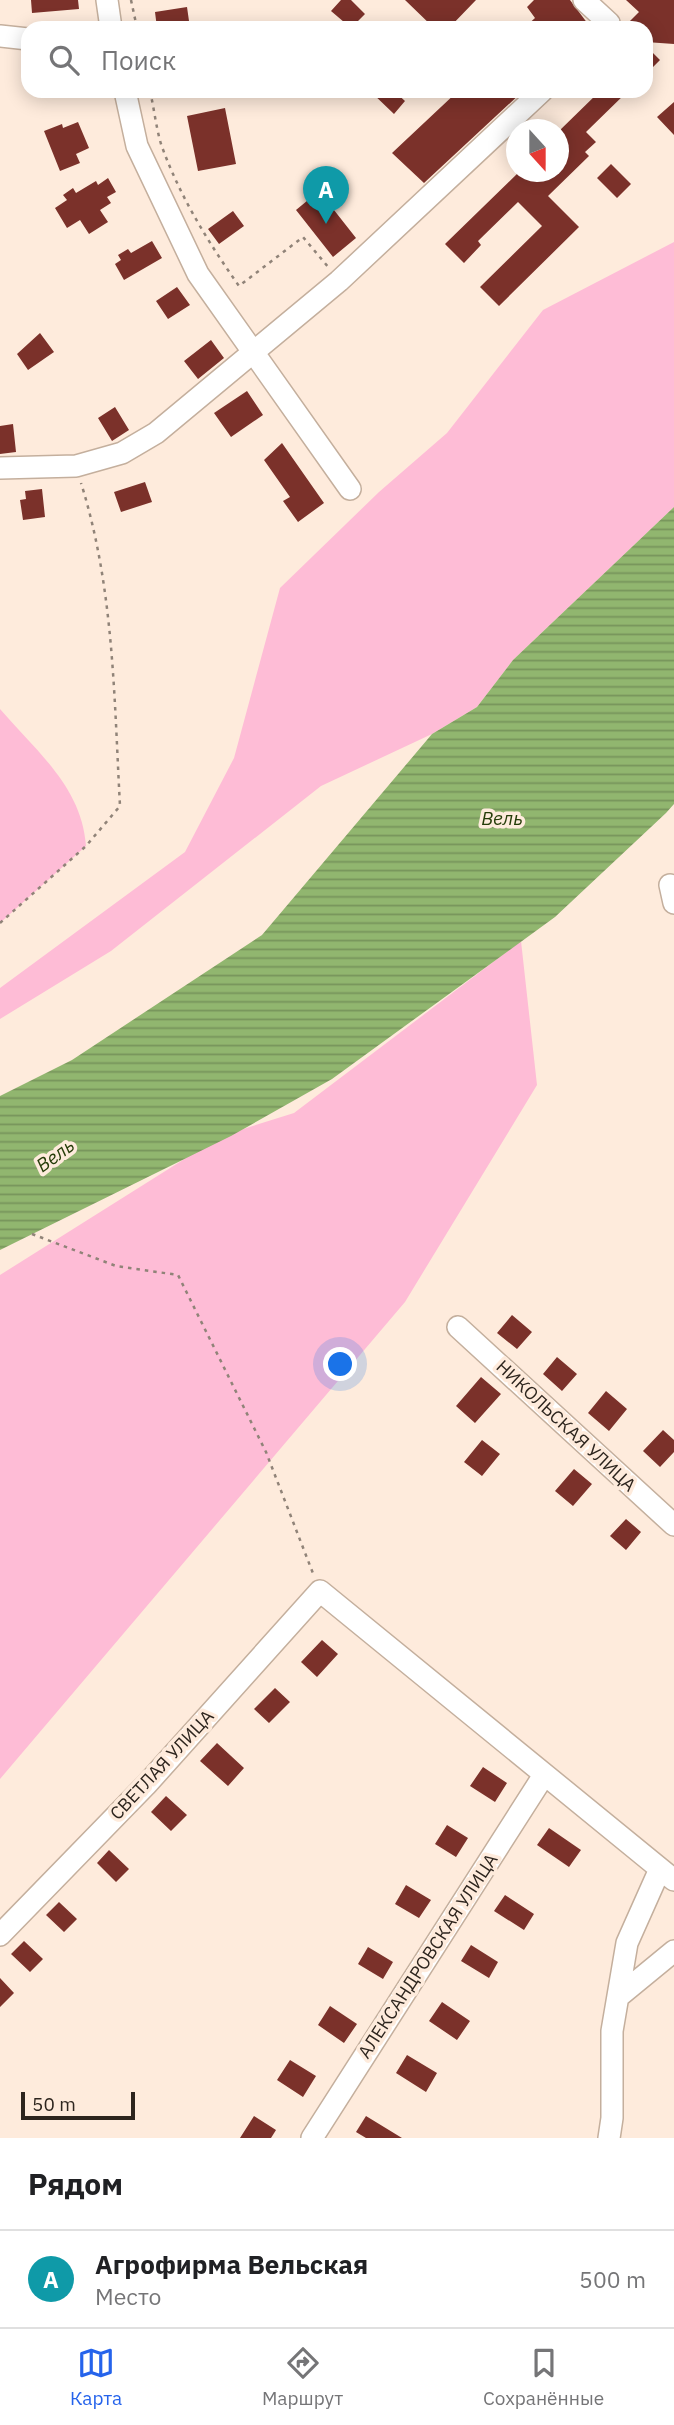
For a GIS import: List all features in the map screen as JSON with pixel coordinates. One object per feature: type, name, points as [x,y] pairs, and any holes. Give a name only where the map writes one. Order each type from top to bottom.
[{"type":"street","points":[[107,0],[110,21]]},
{"type":"street","points":[[584,0],[607,21]]},
{"type":"street","points":[[0,36],[21,38]]},
{"type":"street","points":[[127,98],[137,146],[198,274],[350,489]]},
{"type":"street","points":[[0,468],[76,466],[122,453],[156,433],[340,281],[535,98]]},
{"type":"street","name":"НИКОЛЬСКАЯ УЛИЦА","points":[[458,1327],[674,1525]]},
{"type":"street","points":[[320,1591],[667,1874],[627,1943],[612,2031],[612,2118],[609,2138]]},
{"type":"street","name":"СВЕТЛАЯ УЛИЦА","points":[[0,1935],[146,1785],[320,1591]]},
{"type":"street","name":"АЛЕКСАНДРОВСКАЯ УЛИЦА","points":[[312,2138],[544,1775]]},
{"type":"street","points":[[618,1997],[674,1951]]},
{"type":"path","points":[[131,0],[136,21]]},
{"type":"path","points":[[151,98],[161,143],[180,186],[205,238],[239,286],[303,237],[340,281]]},
{"type":"path","points":[[0,923],[86,846],[120,806],[106,584],[95,527],[76,466]]},
{"type":"path","points":[[32,1234],[116,1266],[178,1275],[266,1452],[320,1591]]},
{"type":"shaded area","points":[[674,242],[674,507],[513,660],[477,707],[432,734],[321,786],[111,951],[0,1019],[0,988],[185,852],[234,758],[280,588],[379,492],[447,433],[543,310]]},
{"type":"shaded area","points":[[0,709],[42,755],[67,788],[83,825],[86,846],[0,923]]},
{"type":"shaded area","points":[[521,941],[537,1085],[405,1302],[0,1779],[0,1275],[221,1136],[294,1113]]},
{"type":"water","name":"Вель","points":[[674,507],[674,804],[666,813],[555,917],[332,1079],[231,1136],[0,1250],[0,1096],[72,1060],[262,935],[432,734],[477,707],[513,660]]},
{"type":"building","points":[[31,0],[78,0],[79,9],[32,13]]},
{"type":"building","points":[[341,0],[351,0],[365,14],[358,21],[343,21],[331,11]]},
{"type":"building","points":[[405,0],[476,0],[456,21],[427,21]]},
{"type":"building","points":[[534,0],[570,0],[586,21],[532,21],[535,18],[527,7]]},
{"type":"building","points":[[626,0],[674,0],[674,44],[653,42],[653,21],[630,21],[639,12]]},
{"type":"building","points":[[187,7],[189,21],[156,21],[155,12]]},
{"type":"building","points":[[653,53],[660,60],[653,67]]},
{"type":"building","points":[[377,98],[402,98],[405,101],[394,114]]},
{"type":"building","points":[[451,98],[515,98],[424,183],[392,153]]},
{"type":"building","points":[[593,98],[621,98],[586,132],[596,142],[585,152],[589,156],[569,176],[569,121]]},
{"type":"building","points":[[674,102],[674,135],[657,117]]},
{"type":"building","points":[[225,108],[236,164],[198,171],[187,116]]},
{"type":"building","points":[[78,122],[89,148],[76,154],[80,163],[60,171],[44,131],[62,124],[63,128]]},
{"type":"building","points":[[611,164],[631,184],[617,198],[597,178]]},
{"type":"building","points":[[108,178],[116,192],[107,197],[111,203],[100,210],[108,222],[89,234],[80,220],[67,228],[55,208],[67,200],[63,195],[73,188],[76,193],[96,181],[98,185]]},
{"type":"building","points":[[509,182],[562,182],[548,196],[579,227],[499,306],[480,287],[542,226],[518,202],[478,241],[481,245],[464,263],[445,244]]},
{"type":"building","points":[[319,191],[356,238],[333,257],[296,210]]},
{"type":"building","points":[[233,211],[244,226],[219,244],[208,229]]},
{"type":"building","points":[[152,241],[162,258],[124,280],[115,264],[121,260],[118,255],[128,249],[131,253]]},
{"type":"building","points":[[177,287],[190,305],[168,319],[156,301]]},
{"type":"building","points":[[40,333],[54,352],[28,370],[17,354]]},
{"type":"building","points":[[211,340],[224,358],[198,379],[184,361]]},
{"type":"building","points":[[247,391],[263,415],[231,437],[214,413]]},
{"type":"building","points":[[115,407],[129,430],[112,441],[98,418]]},
{"type":"building","points":[[13,424],[16,452],[0,454],[0,426]]},
{"type":"building","points":[[282,443],[324,503],[298,522],[283,501],[290,497],[264,460]]},
{"type":"building","points":[[145,482],[152,502],[121,512],[114,492]]},
{"type":"building","points":[[42,489],[45,517],[23,520],[20,500],[26,499],[25,491]]},
{"type":"building","points":[[512,1315],[532,1332],[517,1349],[497,1333]]},
{"type":"building","points":[[557,1357],[577,1374],[562,1391],[543,1374]]},
{"type":"building","points":[[481,1377],[501,1394],[475,1423],[456,1406]]},
{"type":"building","points":[[606,1391],[627,1409],[609,1431],[588,1413]]},
{"type":"building","points":[[663,1430],[674,1440],[674,1452],[660,1467],[643,1451]]},
{"type":"building","points":[[482,1440],[500,1454],[482,1476],[464,1462]]},
{"type":"building","points":[[574,1469],[592,1484],[573,1506],[555,1491]]},
{"type":"building","points":[[626,1519],[641,1532],[626,1550],[610,1536]]},
{"type":"building","points":[[322,1640],[338,1654],[317,1677],[301,1662]]},
{"type":"building","points":[[275,1688],[290,1702],[269,1723],[254,1709]]},
{"type":"building","points":[[217,1743],[244,1768],[228,1786],[200,1761]]},
{"type":"building","points":[[483,1767],[507,1783],[495,1802],[470,1786]]},
{"type":"building","points":[[166,1796],[187,1815],[171,1831],[151,1812]]},
{"type":"building","points":[[447,1825],[468,1838],[456,1857],[435,1844]]},
{"type":"building","points":[[549,1828],[581,1850],[569,1867],[537,1845]]},
{"type":"building","points":[[109,1850],[129,1869],[116,1882],[97,1863]]},
{"type":"building","points":[[406,1885],[431,1900],[419,1918],[395,1904]]},
{"type":"building","points":[[505,1895],[534,1914],[524,1930],[494,1911]]},
{"type":"building","points":[[59,1902],[77,1919],[64,1932],[46,1915]]},
{"type":"building","points":[[24,1941],[43,1959],[30,1972],[11,1954]]},
{"type":"building","points":[[471,1945],[498,1962],[489,1978],[461,1961]]},
{"type":"building","points":[[368,1947],[393,1962],[383,1979],[358,1964]]},
{"type":"building","points":[[0,1978],[14,1993],[0,2007]]},
{"type":"building","points":[[442,2002],[470,2021],[457,2040],[429,2021]]},
{"type":"building","points":[[330,2006],[357,2024],[344,2043],[318,2025]]},
{"type":"building","points":[[407,2055],[437,2073],[426,2092],[396,2073]]},
{"type":"building","points":[[290,2060],[316,2076],[303,2097],[277,2080]]},
{"type":"building","points":[[254,2116],[276,2130],[271,2138],[240,2138]]},
{"type":"building","points":[[366,2116],[402,2138],[366,2138],[356,2132]]},
{"type":"place","name":"Агрофирма Вельская","points":[[326,224]]}]
